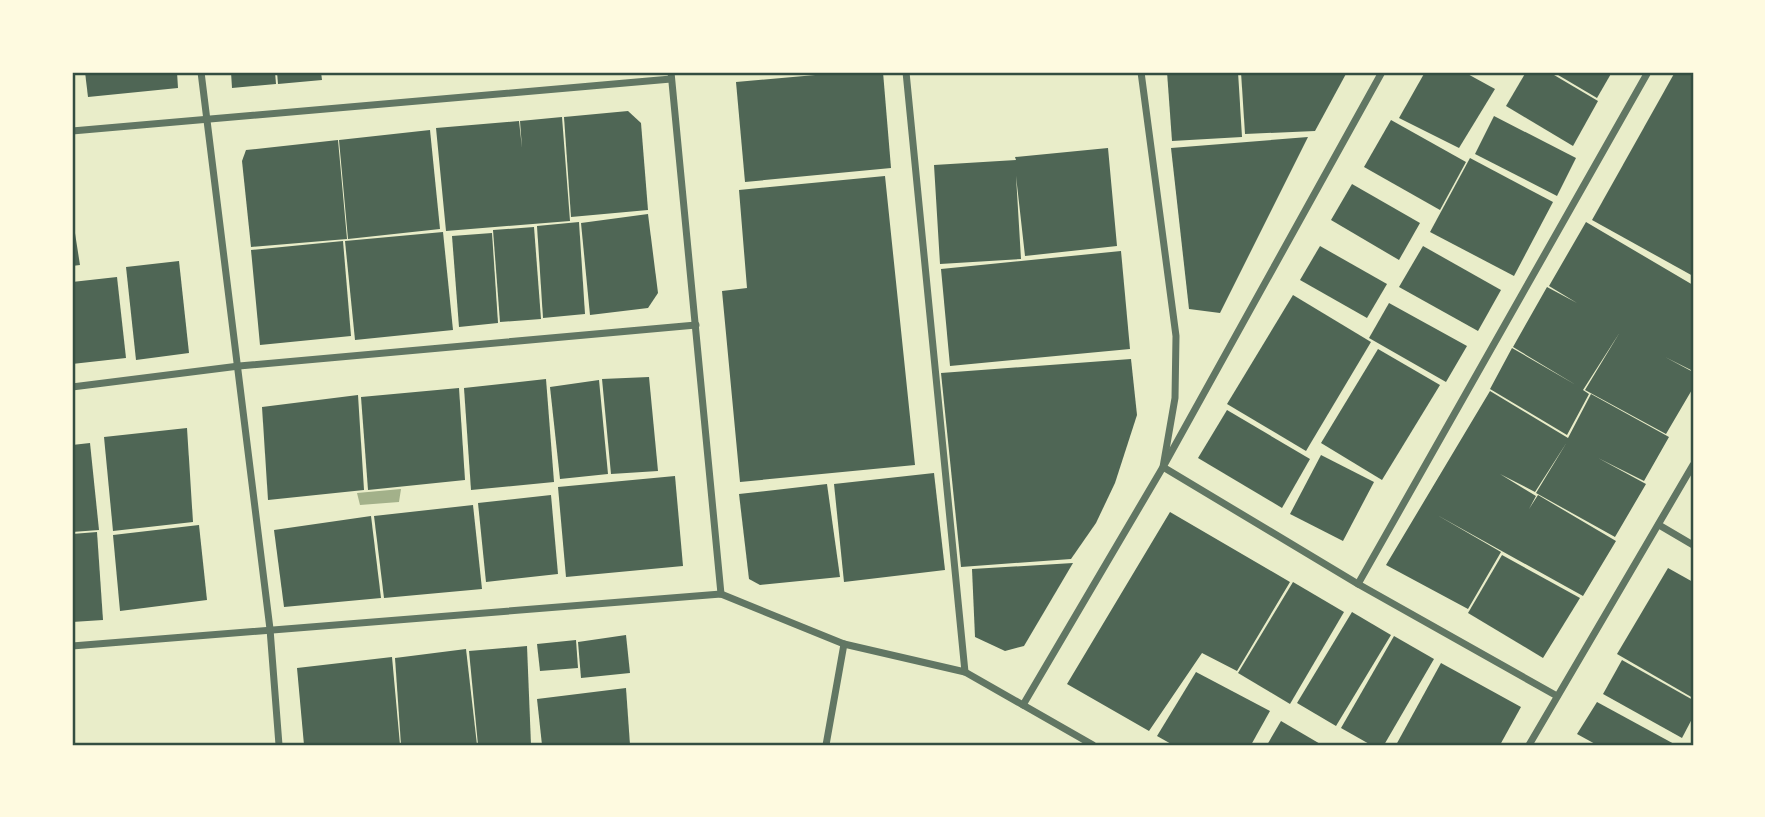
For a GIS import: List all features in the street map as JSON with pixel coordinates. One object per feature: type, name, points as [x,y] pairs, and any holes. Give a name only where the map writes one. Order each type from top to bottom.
[{"type":"street","points":[[201,72],[270,629],[279,745]]},
{"type":"street","points":[[906,72],[965,671]]},
{"type":"street","points":[[1141,72],[1175,336],[1175,398],[1163,467]]},
{"type":"street","points":[[1023,705],[1163,467],[1381,72]]},
{"type":"street","points":[[1358,584],[1648,72]]},
{"type":"street","points":[[72,131],[206,122],[671,75],[721,594]]},
{"type":"street","points":[[72,387],[239,366],[696,325]]},
{"type":"street","points":[[1529,745],[1693,465]]},
{"type":"street","points":[[1163,467],[1358,584],[1556,696]]},
{"type":"street","points":[[1659,525],[1693,545]]},
{"type":"street","points":[[72,646],[721,594],[844,644],[965,671],[1093,745]]},
{"type":"street","points":[[826,745],[844,644]]},
{"type":"shaded area","points":[[401,489],[399,502],[360,505],[357,493]]},
{"type":"building","points":[[85,72],[177,72],[178,88],[88,97]]},
{"type":"building","points":[[231,72],[275,72],[276,84],[232,88]]},
{"type":"building","points":[[277,72],[321,72],[322,80],[278,84]]},
{"type":"building","points":[[849,72],[883,72],[891,168],[745,182],[736,82]]},
{"type":"building","points":[[1167,72],[1238,72],[1242,137],[1172,141]]},
{"type":"building","points":[[1241,72],[1347,72],[1315,131],[1245,134]]},
{"type":"building","points":[[1425,72],[1464,72],[1495,89],[1459,148],[1399,118]]},
{"type":"building","points":[[1526,72],[1549,72],[1598,101],[1573,146],[1506,106]]},
{"type":"building","points":[[1553,72],[1612,72],[1597,98]]},
{"type":"building","points":[[1675,72],[1693,72],[1693,276],[1592,220]]},
{"type":"building","points":[[628,111],[641,123],[648,210],[571,217],[564,117]]},
{"type":"building","points":[[1494,116],[1576,158],[1557,196],[1475,154]]},
{"type":"building","points":[[562,117],[570,221],[446,231],[436,128],[519,121],[522,148],[520,121]]},
{"type":"building","points":[[1391,120],[1466,162],[1440,210],[1364,167]]},
{"type":"building","points":[[430,130],[440,229],[348,239],[339,140]]},
{"type":"building","points":[[1308,137],[1220,313],[1189,309],[1171,148]]},
{"type":"building","points":[[338,140],[347,239],[251,247],[242,161],[246,150]]},
{"type":"building","points":[[1108,148],[1117,246],[1025,256],[1016,176],[1021,259],[940,264],[934,165],[1016,160],[1015,157]]},
{"type":"building","points":[[1470,158],[1553,202],[1514,276],[1430,232]]},
{"type":"building","points":[[885,176],[915,465],[740,482],[722,291],[747,288],[739,190]]},
{"type":"building","points":[[1352,184],[1420,223],[1399,260],[1331,220]]},
{"type":"building","points":[[72,214],[80,265],[72,266]]},
{"type":"building","points":[[648,214],[658,293],[648,308],[590,315],[581,223]]},
{"type":"building","points":[[579,222],[585,314],[543,318],[537,226]]},
{"type":"building","points":[[1586,222],[1693,285],[1693,371],[1665,357],[1693,372],[1693,388],[1666,434],[1585,390],[1620,332],[1583,390],[1589,394],[1567,435],[1490,389],[1512,348],[1576,385],[1513,347],[1547,287],[1577,303],[1549,286]]},
{"type":"building","points":[[534,227],[541,319],[500,322],[493,230]]},
{"type":"building","points":[[443,232],[453,330],[355,340],[345,241]]},
{"type":"building","points":[[492,233],[498,323],[459,327],[452,236]]},
{"type":"building","points":[[343,241],[351,336],[260,345],[251,250]]},
{"type":"building","points":[[1320,246],[1387,284],[1367,318],[1300,280]]},
{"type":"building","points":[[1423,246],[1501,290],[1478,331],[1399,287]]},
{"type":"building","points":[[1121,251],[1130,349],[950,366],[941,269]]},
{"type":"building","points":[[179,261],[189,353],[136,360],[126,267]]},
{"type":"building","points":[[117,277],[126,358],[72,364],[72,282]]},
{"type":"building","points":[[1293,295],[1371,342],[1306,451],[1227,404]]},
{"type":"building","points":[[1389,303],[1467,346],[1446,382],[1369,338]]},
{"type":"building","points":[[1378,349],[1440,385],[1382,480],[1321,443]]},
{"type":"building","points":[[1131,359],[1137,415],[1115,483],[1096,523],[1071,559],[961,567],[941,373]]},
{"type":"building","points":[[649,377],[658,471],[611,474],[602,379]]},
{"type":"building","points":[[546,379],[554,482],[471,490],[464,388]]},
{"type":"building","points":[[599,380],[608,474],[560,479],[550,387]]},
{"type":"building","points":[[459,388],[465,480],[368,490],[361,397]]},
{"type":"building","points":[[1490,391],[1568,438],[1591,394],[1669,437],[1644,481],[1598,458],[1646,484],[1615,537],[1536,493],[1567,442],[1535,492],[1500,474],[1536,496],[1529,509],[1538,495],[1616,541],[1583,596],[1437,515],[1501,552],[1468,609],[1386,565]]},
{"type":"building","points":[[358,395],[364,490],[268,500],[262,407]]},
{"type":"building","points":[[1227,410],[1310,459],[1282,508],[1198,458]]},
{"type":"building","points":[[187,428],[193,522],[113,531],[104,437]]},
{"type":"building","points":[[90,443],[99,530],[72,532],[72,445]]},
{"type":"building","points":[[1321,455],[1374,482],[1343,541],[1290,514]]},
{"type":"building","points":[[934,473],[945,570],[844,582],[834,484]]},
{"type":"building","points":[[675,476],[683,566],[566,577],[558,487]]},
{"type":"building","points":[[827,484],[840,577],[760,585],[749,579],[739,494]]},
{"type":"building","points":[[551,495],[558,574],[486,582],[478,503]]},
{"type":"building","points":[[473,505],[482,589],[384,598],[374,516]]},
{"type":"building","points":[[1170,512],[1290,582],[1237,671],[1202,653],[1149,731],[1067,684]]},
{"type":"building","points":[[371,516],[381,598],[284,607],[274,530]]},
{"type":"building","points":[[199,525],[207,600],[120,611],[113,535]]},
{"type":"building","points":[[97,532],[103,620],[72,622],[72,534]]},
{"type":"building","points":[[1502,555],[1580,598],[1543,658],[1468,613]]},
{"type":"building","points":[[1073,563],[1024,646],[1005,651],[975,637],[972,569]]},
{"type":"building","points":[[1668,568],[1693,582],[1693,698],[1617,654]]},
{"type":"building","points":[[1293,582],[1344,612],[1290,704],[1238,673]]},
{"type":"building","points":[[1352,612],[1391,635],[1336,726],[1297,703]]},
{"type":"building","points":[[626,635],[630,673],[581,678],[578,642]]},
{"type":"building","points":[[1394,636],[1434,659],[1384,745],[1371,745],[1341,728]]},
{"type":"building","points":[[576,640],[578,668],[540,671],[537,644]]},
{"type":"building","points":[[527,646],[531,745],[478,745],[469,651]]},
{"type":"building","points":[[466,649],[477,745],[401,745],[395,658]]},
{"type":"building","points":[[392,657],[400,745],[304,745],[297,668]]},
{"type":"building","points":[[1622,660],[1693,700],[1693,717],[1682,738],[1603,694]]},
{"type":"building","points":[[1441,663],[1521,707],[1500,745],[1396,745]]},
{"type":"building","points":[[1196,672],[1270,711],[1251,745],[1173,745],[1157,736]]},
{"type":"building","points":[[626,688],[630,745],[542,745],[537,699]]},
{"type":"building","points":[[1597,702],[1676,745],[1597,745],[1577,734]]},
{"type":"building","points":[[1281,721],[1322,745],[1267,745]]}]
